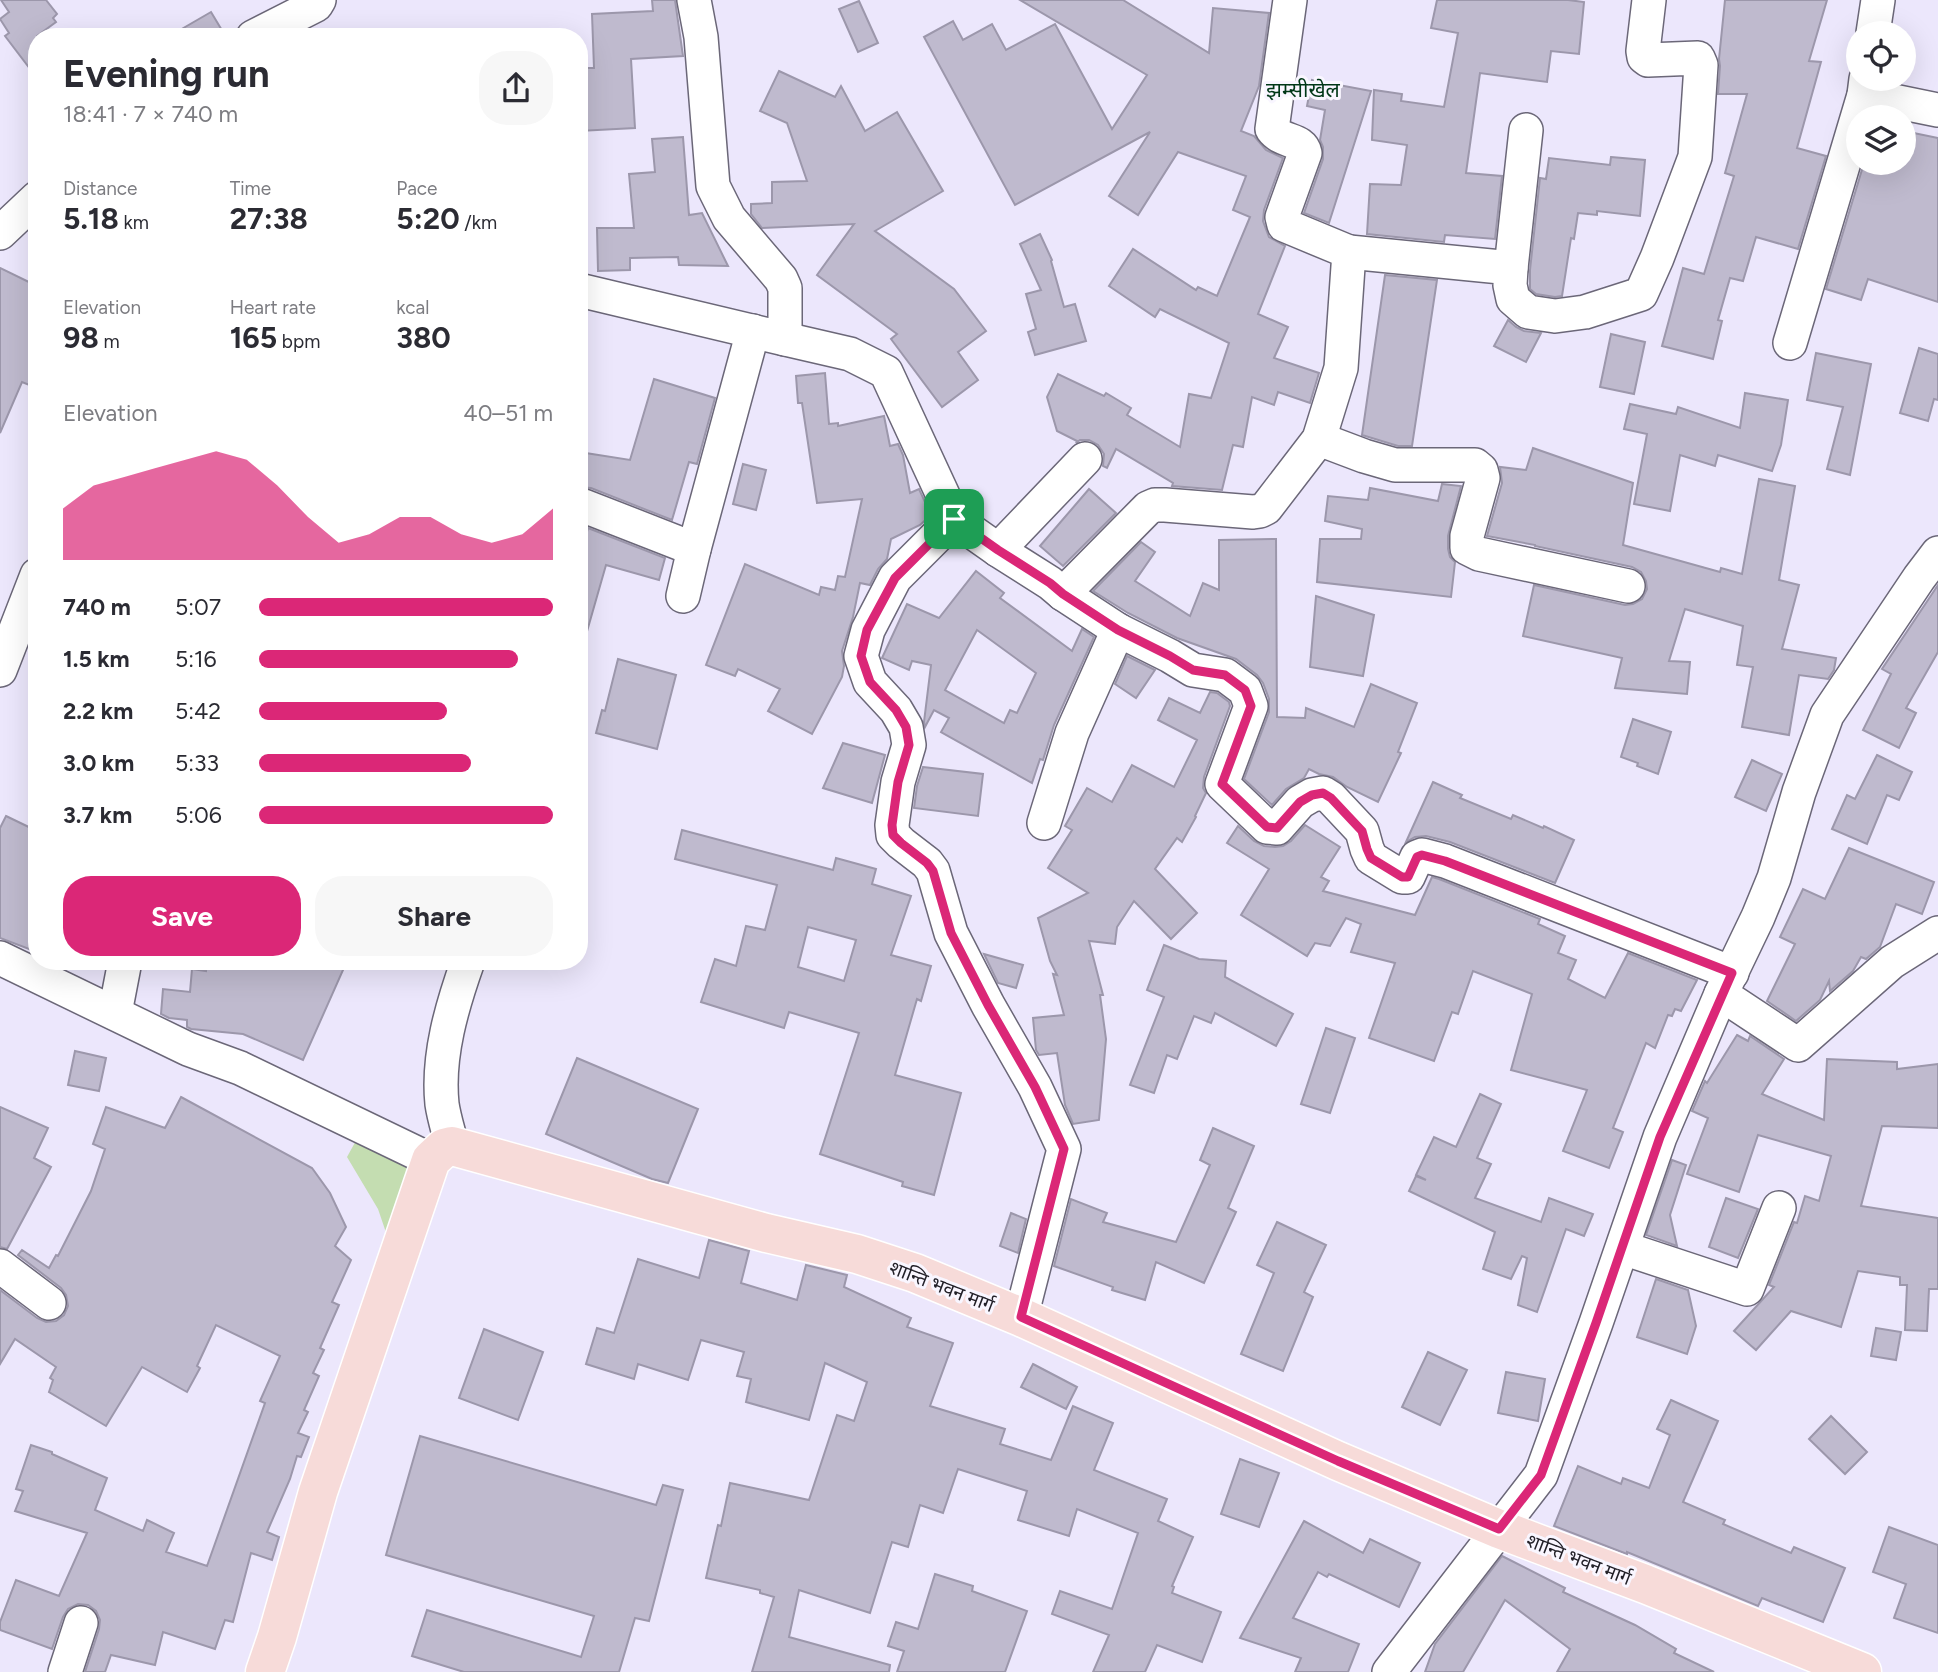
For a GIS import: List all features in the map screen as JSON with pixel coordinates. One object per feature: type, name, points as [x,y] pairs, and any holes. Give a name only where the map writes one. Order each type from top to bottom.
[{"type":"main road","name":"शान्ति भवन मार्ग","points":[[442,1153],[857,1254],[915,1273],[1021,1317],[1325,1455],[1499,1529],[1645,1584],[1862,1672]]},
{"type":"main road","points":[[265,1672],[318,1492],[442,1153]]},
{"type":"street","points":[[271,28],[316,5],[319,0]]},
{"type":"street","points":[[694,0],[701,37],[713,186],[729,218],[781,279],[785,288],[785,339]]},
{"type":"street","points":[[1290,0],[1272,129],[1278,136],[1302,145],[1305,153],[1282,217],[1284,225],[1349,252],[1511,268]]},
{"type":"street","points":[[1526,130],[1511,268],[1513,299],[1528,312],[1555,316],[1585,312],[1641,294],[1695,157],[1700,65],[1698,58],[1648,60],[1644,57],[1649,0]]},
{"type":"street","points":[[1875,21],[1878,0]]},
{"type":"street","points":[[1790,343],[1864,91]]},
{"type":"street","points":[[1878,91],[1938,110]]},
{"type":"street","points":[[0,233],[28,207]]},
{"type":"street","points":[[1063,594],[1155,505],[1253,512],[1266,508],[1319,439],[1340,368],[1349,252]]},
{"type":"street","points":[[588,292],[849,354],[886,372],[954,519],[1118,630],[1193,670],[1225,675],[1245,690],[1251,706],[1222,784],[1267,827],[1277,828],[1300,802],[1312,795],[1323,793],[1362,831],[1371,858],[1402,877],[1408,877],[1417,857],[1422,855],[1445,861],[1727,983],[1798,1045],[1892,962],[1938,933]]},
{"type":"street","points":[[683,596],[753,331]]},
{"type":"street","points":[[1319,439],[1395,465],[1475,465],[1481,470],[1483,478],[1467,536],[1467,548],[1479,554],[1628,586]]},
{"type":"street","points":[[998,550],[1085,459]]},
{"type":"street","points":[[588,508],[694,549]]},
{"type":"street","points":[[954,519],[895,578],[867,630],[861,656],[870,682],[896,710],[908,736],[909,745],[898,782],[893,835],[933,871],[951,933],[1035,1087],[1064,1149],[1021,1317]]},
{"type":"street","points":[[1389,1672],[1541,1475],[1660,1137],[1774,878],[1799,792],[1827,715],[1938,553]]},
{"type":"street","points":[[0,670],[28,598]]},
{"type":"street","points":[[1044,823],[1072,733],[1118,630]]},
{"type":"street","points":[[0,958],[188,1049],[240,1068],[442,1153],[441,1074],[446,1035],[465,970]]},
{"type":"street","points":[[116,1013],[123,970]]},
{"type":"street","points":[[1622,1248],[1746,1289],[1779,1208]]},
{"type":"street","points":[[0,1265],[49,1303]]},
{"type":"street","points":[[65,1672],[80,1623]]},
{"type":"green space","points":[[358,1137],[415,1168],[392,1250],[378,1209],[347,1157]]},
{"type":"building","points":[[1,0],[46,0],[57,14],[53,18],[56,22],[48,28],[28,28],[28,66],[5,36],[9,33],[0,19],[9,12]]},
{"type":"building","points":[[652,0],[675,0],[683,56],[631,59],[635,128],[588,131],[588,68],[594,68],[592,14],[653,11]]},
{"type":"building","points":[[1020,0],[1123,0],[1209,53],[1213,8],[1269,13],[1259,86],[1241,131],[1254,136],[1266,150],[1283,158],[1264,210],[1263,221],[1269,237],[1285,246],[1258,314],[1288,327],[1274,358],[1319,373],[1310,403],[1278,392],[1274,405],[1252,397],[1243,447],[1233,445],[1222,490],[1172,486],[1173,483],[1116,449],[1107,468],[1103,466],[1104,454],[1098,445],[1089,440],[1076,443],[1077,441],[1057,431],[1047,397],[1058,374],[1104,396],[1106,393],[1131,408],[1127,415],[1180,447],[1189,394],[1211,398],[1229,343],[1160,309],[1155,317],[1109,286],[1133,249],[1196,290],[1198,287],[1217,296],[1250,217],[1233,210],[1246,176],[1178,152],[1138,215],[1109,196],[1150,132],[1015,205],[924,37],[953,21],[963,40],[992,24],[1006,50],[1055,24],[1112,129],[1147,75]]},
{"type":"building","points":[[1437,0],[1584,2],[1579,54],[1551,51],[1547,82],[1480,73],[1466,173],[1502,176],[1495,239],[1445,235],[1444,242],[1367,234],[1370,184],[1401,185],[1407,145],[1372,140],[1374,90],[1402,94],[1401,101],[1444,107],[1458,33],[1431,28]]},
{"type":"building","points":[[1725,0],[1827,0],[1809,61],[1821,62],[1797,148],[1826,156],[1798,249],[1756,237],[1743,281],[1730,278],[1718,320],[1722,321],[1713,359],[1662,346],[1683,268],[1704,274],[1734,176],[1725,173],[1747,94],[1718,94]]},
{"type":"building","points":[[859,1],[878,43],[858,52],[839,9]]},
{"type":"building","points":[[211,12],[221,28],[183,28]]},
{"type":"building","points":[[779,71],[835,97],[841,86],[865,131],[897,112],[943,191],[875,231],[954,289],[986,331],[958,352],[978,380],[942,407],[891,339],[897,334],[817,275],[854,224],[762,228],[751,214],[751,204],[772,203],[772,182],[807,181],[787,123],[760,111]]},
{"type":"building","points":[[1312,80],[1371,91],[1329,223],[1304,213],[1323,159],[1320,140],[1325,110],[1307,106]]},
{"type":"building","points":[[1916,133],[1938,138],[1938,302],[1868,279],[1861,300],[1826,289],[1860,175],[1916,175]]},
{"type":"building","points":[[683,137],[689,215],[702,213],[728,266],[679,265],[678,257],[630,258],[630,270],[598,271],[597,228],[634,228],[629,174],[655,172],[652,139]]},
{"type":"building","points":[[1611,157],[1645,160],[1640,216],[1597,211],[1597,215],[1578,213],[1574,239],[1571,238],[1562,296],[1536,294],[1530,289],[1530,270],[1540,178],[1546,179],[1549,158],[1610,165]]},
{"type":"building","points":[[1040,234],[1052,260],[1064,307],[1075,304],[1086,341],[1035,355],[1028,332],[1036,329],[1026,294],[1041,290],[1020,244]]},
{"type":"building","points":[[0,268],[28,282],[28,384],[22,382],[0,433]]},
{"type":"building","points":[[1385,275],[1437,280],[1412,446],[1398,446],[1362,435]]},
{"type":"building","points":[[1508,320],[1524,331],[1541,333],[1526,362],[1494,346]]},
{"type":"building","points":[[1611,334],[1645,342],[1634,394],[1600,387]]},
{"type":"building","points":[[1919,348],[1938,354],[1938,400],[1934,399],[1928,421],[1900,413]]},
{"type":"building","points":[[1816,353],[1871,364],[1850,475],[1827,469],[1843,407],[1807,400]]},
{"type":"building","points":[[825,373],[829,424],[838,423],[838,426],[884,416],[890,446],[898,444],[903,455],[910,493],[919,489],[931,515],[920,525],[891,539],[887,559],[870,585],[860,583],[842,651],[842,677],[812,734],[768,711],[780,689],[738,669],[735,676],[706,665],[745,564],[819,595],[821,587],[835,590],[838,576],[845,577],[862,499],[817,503],[802,403],[798,403],[796,376]]},
{"type":"building","points":[[654,379],[715,398],[697,464],[689,462],[672,520],[588,488],[588,453],[630,460]]},
{"type":"building","points":[[1745,393],[1788,400],[1781,445],[1772,471],[1718,455],[1715,466],[1680,455],[1670,511],[1634,504],[1647,434],[1624,429],[1630,404],[1676,414],[1678,407],[1740,428]]},
{"type":"building","points":[[1533,448],[1633,483],[1623,545],[1720,572],[1721,568],[1742,574],[1759,479],[1795,486],[1779,580],[1799,585],[1782,649],[1836,658],[1834,670],[1828,679],[1799,675],[1789,735],[1742,727],[1753,667],[1737,665],[1743,626],[1685,609],[1669,661],[1690,662],[1687,694],[1615,688],[1622,658],[1523,636],[1534,585],[1625,605],[1642,599],[1647,589],[1641,572],[1632,567],[1487,536],[1502,483],[1500,467],[1526,470]]},
{"type":"building","points":[[743,464],[766,470],[756,510],[733,504]]},
{"type":"building","points":[[1442,484],[1461,486],[1448,536],[1450,557],[1455,562],[1451,597],[1317,582],[1320,539],[1361,539],[1362,529],[1325,521],[1328,496],[1368,500],[1370,488],[1438,501]]},
{"type":"building","points":[[1089,489],[1116,513],[1063,566],[1040,546]]},
{"type":"building","points":[[588,528],[665,558],[659,580],[606,565],[588,628]]},
{"type":"building","points":[[1276,539],[1277,717],[1305,718],[1306,708],[1354,727],[1371,684],[1417,703],[1398,752],[1401,753],[1378,802],[1333,777],[1309,769],[1304,778],[1286,789],[1272,805],[1244,779],[1269,712],[1269,699],[1257,675],[1236,659],[1177,638],[1128,613],[1093,591],[1141,542],[1155,552],[1135,581],[1190,616],[1203,583],[1219,590],[1219,540]]},
{"type":"building","points":[[976,571],[1004,593],[1000,598],[1072,651],[1082,629],[1094,637],[1054,725],[1043,760],[1040,759],[1032,783],[941,732],[949,718],[934,710],[925,727],[931,665],[912,661],[909,670],[882,658],[907,604],[939,618]],"holes":[[[977,630],[1036,673],[1017,713],[1010,710],[1004,723],[945,690]]]},
{"type":"building","points":[[1938,585],[1938,652],[1906,708],[1916,713],[1899,748],[1863,730],[1891,674],[1882,669]]},
{"type":"building","points":[[1316,596],[1374,615],[1363,676],[1310,667]]},
{"type":"building","points":[[1127,656],[1155,670],[1136,698],[1115,684]]},
{"type":"building","points":[[618,659],[676,675],[657,749],[596,733],[602,710],[605,711]]},
{"type":"building","points":[[1210,692],[1217,693],[1229,702],[1230,706],[1204,777],[1203,788],[1206,793],[1182,842],[1177,838],[1155,869],[1197,913],[1171,939],[1134,901],[1117,927],[1115,944],[1089,941],[1103,995],[1100,995],[1106,1039],[1099,1120],[1073,1124],[1065,1105],[1057,1053],[1039,1055],[1036,1050],[1033,1018],[1064,1015],[1053,974],[1057,975],[1050,961],[1038,918],[1088,893],[1048,868],[1072,830],[1065,826],[1087,788],[1112,802],[1132,765],[1174,787],[1197,740],[1158,720],[1169,698],[1200,713]]},
{"type":"building","points":[[1633,719],[1671,732],[1658,774],[1621,757]]},
{"type":"building","points":[[843,743],[885,755],[872,803],[823,788]]},
{"type":"building","points":[[1877,755],[1912,772],[1899,800],[1887,795],[1867,844],[1832,829],[1847,795],[1855,799]]},
{"type":"building","points":[[1752,760],[1782,774],[1766,811],[1735,797]]},
{"type":"building","points":[[923,767],[983,774],[978,816],[914,808]]},
{"type":"building","points":[[1433,782],[1462,795],[1460,798],[1511,819],[1513,815],[1574,840],[1555,883],[1450,842],[1426,836],[1415,837],[1406,842]]},
{"type":"building","points":[[6,816],[28,827],[28,949],[0,938],[0,828]]},
{"type":"building","points":[[1305,825],[1340,847],[1321,877],[1329,881],[1323,891],[1415,915],[1432,877],[1540,919],[1538,924],[1565,936],[1558,953],[1576,960],[1568,979],[1605,998],[1628,953],[1697,980],[1681,1011],[1675,1009],[1672,1016],[1668,1015],[1655,1048],[1646,1043],[1613,1128],[1623,1132],[1609,1168],[1563,1151],[1587,1090],[1511,1070],[1532,994],[1473,971],[1458,1014],[1452,1012],[1434,1061],[1369,1038],[1395,963],[1351,952],[1361,924],[1346,918],[1330,946],[1315,943],[1307,956],[1241,915],[1269,869],[1227,843],[1238,826],[1254,841],[1275,847],[1291,841]]},
{"type":"building","points":[[682,830],[833,870],[836,858],[876,869],[872,884],[911,896],[891,955],[931,966],[921,1001],[917,999],[895,1075],[961,1093],[934,1195],[902,1186],[903,1182],[820,1154],[859,1033],[789,1012],[784,1028],[701,1002],[715,959],[736,966],[746,926],[765,930],[777,885],[675,859]],"holes":[[[808,927],[856,940],[844,981],[798,967]]]},
{"type":"building","points":[[1849,848],[1934,882],[1922,914],[1896,904],[1880,947],[1866,959],[1861,957],[1853,971],[1830,991],[1829,981],[1820,1000],[1796,1021],[1767,1001],[1795,944],[1780,937],[1803,889],[1825,899]]},
{"type":"building","points":[[1164,945],[1199,959],[1226,961],[1225,977],[1293,1014],[1276,1046],[1215,1013],[1211,1023],[1194,1016],[1177,1059],[1167,1055],[1154,1093],[1130,1085],[1164,997],[1147,990]]},
{"type":"building","points":[[984,954],[1023,965],[1016,988],[998,983]]},
{"type":"building","points":[[192,970],[343,970],[303,1060],[243,1034],[191,1029],[187,1027],[187,1020],[161,1014],[163,989],[190,992]]},
{"type":"building","points":[[1326,1028],[1355,1038],[1330,1113],[1301,1104]]},
{"type":"building","points":[[1737,1035],[1748,1041],[1750,1036],[1784,1059],[1762,1094],[1824,1120],[1827,1059],[1897,1062],[1897,1069],[1938,1064],[1938,1128],[1882,1126],[1861,1206],[1938,1218],[1938,1289],[1929,1289],[1927,1331],[1905,1330],[1907,1285],[1900,1285],[1900,1277],[1858,1271],[1841,1327],[1791,1311],[1756,1350],[1734,1331],[1774,1287],[1769,1285],[1794,1222],[1797,1223],[1805,1196],[1819,1201],[1831,1156],[1758,1135],[1739,1192],[1687,1174],[1708,1118],[1692,1111],[1705,1081],[1707,1083]]},
{"type":"building","points":[[75,1051],[106,1058],[99,1091],[68,1085]]},
{"type":"building","points":[[577,1058],[698,1109],[668,1183],[652,1179],[546,1134]]},
{"type":"building","points":[[1480,1094],[1501,1104],[1477,1158],[1491,1164],[1475,1198],[1541,1222],[1549,1198],[1593,1214],[1584,1236],[1566,1229],[1537,1312],[1518,1305],[1527,1258],[1522,1256],[1511,1279],[1483,1269],[1495,1232],[1409,1191],[1416,1176],[1426,1180],[1416,1175],[1434,1137],[1456,1147]]},
{"type":"building","points":[[181,1097],[312,1168],[330,1193],[346,1227],[335,1246],[351,1260],[332,1302],[339,1305],[320,1348],[324,1350],[313,1373],[319,1376],[304,1410],[308,1412],[298,1433],[309,1437],[301,1457],[297,1456],[267,1532],[279,1537],[272,1560],[251,1553],[233,1622],[225,1620],[215,1649],[163,1632],[155,1665],[111,1655],[105,1672],[85,1672],[100,1620],[96,1611],[88,1605],[78,1604],[68,1609],[52,1649],[0,1630],[0,1622],[16,1580],[59,1596],[87,1533],[15,1511],[23,1491],[16,1489],[31,1445],[107,1478],[95,1510],[143,1531],[147,1520],[174,1533],[166,1552],[207,1566],[265,1403],[260,1401],[280,1356],[216,1325],[197,1366],[200,1368],[187,1392],[142,1367],[106,1426],[49,1392],[53,1380],[50,1378],[56,1367],[15,1339],[0,1364],[0,1290],[46,1322],[56,1321],[64,1315],[68,1306],[66,1295],[61,1288],[18,1255],[22,1250],[49,1268],[56,1255],[58,1256],[91,1191],[105,1149],[93,1144],[106,1107],[165,1128]]},
{"type":"building","points":[[0,1107],[48,1128],[34,1158],[51,1167],[7,1249],[0,1247]]},
{"type":"building","points":[[1213,1128],[1254,1146],[1228,1208],[1236,1212],[1204,1283],[1156,1262],[1145,1300],[1112,1290],[1113,1287],[1054,1266],[1071,1199],[1107,1213],[1103,1222],[1176,1242],[1210,1165],[1200,1160]]},
{"type":"building","points":[[1672,1160],[1686,1165],[1670,1215],[1677,1246],[1646,1235]]},
{"type":"building","points":[[1726,1198],[1758,1209],[1738,1258],[1709,1247]]},
{"type":"building","points":[[1011,1213],[1026,1219],[1018,1253],[1000,1246]]},
{"type":"building","points":[[1277,1222],[1326,1245],[1304,1292],[1313,1297],[1283,1371],[1241,1354],[1274,1273],[1257,1265]]},
{"type":"building","points":[[709,1240],[749,1251],[741,1283],[797,1300],[806,1265],[847,1275],[844,1287],[911,1318],[907,1327],[953,1343],[930,1406],[1005,1429],[1000,1444],[1051,1460],[1073,1406],[1113,1423],[1094,1470],[1167,1499],[1158,1521],[1193,1537],[1172,1586],[1172,1593],[1221,1612],[1202,1662],[1157,1645],[1145,1672],[1093,1672],[1109,1635],[1052,1614],[1060,1591],[1112,1609],[1138,1533],[1077,1509],[1069,1536],[1018,1520],[1027,1491],[958,1469],[943,1513],[920,1505],[908,1547],[892,1542],[870,1613],[799,1590],[789,1637],[890,1665],[889,1672],[752,1672],[774,1597],[760,1593],[760,1590],[706,1578],[730,1483],[809,1500],[837,1415],[854,1421],[867,1382],[825,1363],[809,1420],[746,1402],[751,1379],[737,1376],[744,1352],[701,1340],[688,1380],[638,1364],[634,1379],[586,1364],[597,1328],[614,1333],[638,1259],[699,1278]]},
{"type":"building","points":[[1656,1279],[1688,1290],[1696,1326],[1687,1354],[1637,1337]]},
{"type":"building","points":[[1876,1328],[1901,1332],[1896,1360],[1871,1356]]},
{"type":"building","points":[[484,1329],[543,1352],[518,1420],[459,1398]]},
{"type":"building","points":[[1428,1352],[1467,1370],[1440,1425],[1402,1407]]},
{"type":"building","points":[[1033,1364],[1077,1387],[1066,1409],[1021,1387]]},
{"type":"building","points":[[1506,1372],[1545,1379],[1538,1421],[1498,1413]]},
{"type":"building","points":[[1671,1400],[1718,1421],[1683,1502],[1725,1520],[1723,1524],[1791,1553],[1794,1547],[1845,1568],[1823,1622],[1762,1598],[1758,1606],[1627,1552],[1554,1526],[1578,1466],[1621,1484],[1623,1478],[1649,1488],[1670,1435],[1657,1429]]},
{"type":"building","points":[[1831,1416],[1867,1452],[1845,1474],[1809,1439]]},
{"type":"building","points":[[420,1436],[656,1505],[663,1485],[683,1490],[649,1621],[635,1618],[619,1672],[464,1672],[412,1656],[427,1610],[581,1657],[594,1616],[386,1555]]},
{"type":"building","points":[[1240,1459],[1279,1473],[1259,1527],[1221,1514]]},
{"type":"building","points":[[1304,1521],[1363,1553],[1370,1539],[1420,1563],[1399,1607],[1329,1574],[1327,1577],[1318,1572],[1293,1618],[1359,1644],[1348,1672],[1295,1672],[1301,1658],[1240,1638]]},
{"type":"building","points":[[1889,1527],[1938,1545],[1938,1633],[1894,1618],[1906,1584],[1873,1572]]},
{"type":"building","points":[[1502,1556],[1565,1588],[1563,1592],[1635,1625],[1676,1649],[1674,1653],[1714,1672],[1557,1672],[1570,1649],[1505,1600],[1463,1672],[1425,1672],[1435,1644]]},
{"type":"building","points":[[935,1574],[973,1586],[972,1591],[1027,1611],[1005,1672],[897,1672],[904,1651],[888,1646],[896,1622],[918,1629]]},
{"type":"district","name":"झम्सीखेल","points":[[1303,90]]},
{"type":"route","points":[[954,519],[1118,630],[1193,670],[1225,675],[1245,690],[1251,706],[1222,784],[1267,827],[1277,828],[1300,802],[1312,795],[1323,793],[1362,831],[1371,858],[1402,877],[1408,877],[1417,857],[1422,855],[1445,861],[1732,973],[1660,1137],[1541,1475],[1499,1529],[1338,1461],[1021,1317],[1064,1149],[1035,1087],[951,933],[933,871],[893,835],[898,782],[909,745],[906,727],[896,710],[870,682],[861,656],[867,630],[895,578],[954,519]]}]
